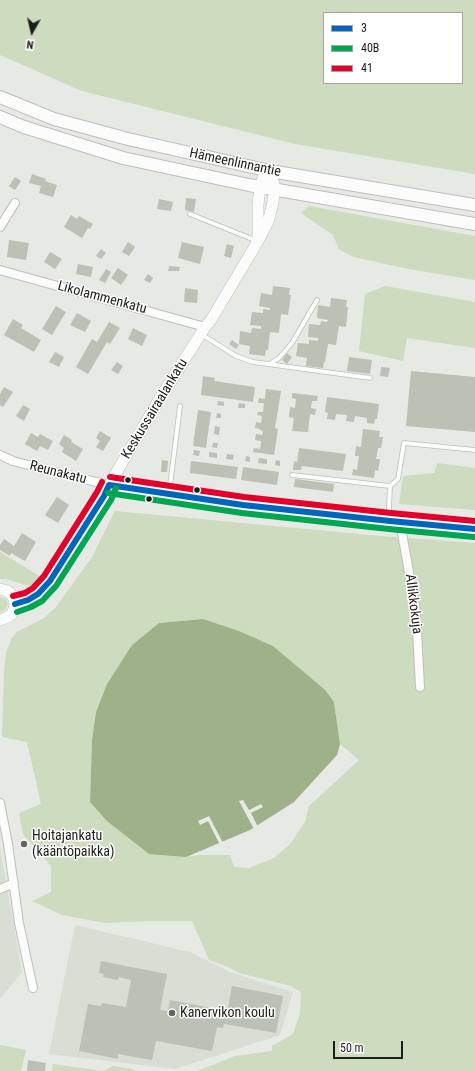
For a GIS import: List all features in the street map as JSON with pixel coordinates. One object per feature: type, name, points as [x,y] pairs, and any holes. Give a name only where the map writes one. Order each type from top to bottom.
[{"type":"main road","name":"Hämeenlinnantie","points":[[0,97],[54,119],[128,139],[270,171],[475,205]]},
{"type":"main road","name":"Hämeenlinnantie","points":[[0,117],[24,127],[123,158],[275,190],[475,224]]},
{"type":"street","points":[[258,242],[258,205],[260,187],[263,178],[270,171]]},
{"type":"street","name":"Keskussairaalankatu","points":[[15,604],[28,600],[38,594],[46,585],[104,496],[159,400],[258,242],[268,222],[275,190],[270,171]]},
{"type":"street","points":[[0,227],[14,203]]},
{"type":"street","name":"Likolammenkatu","points":[[0,270],[203,330]]},
{"type":"street","name":"Reunakatu","points":[[0,455],[13,461],[125,488],[243,505],[475,529]]},
{"type":"street","name":"Allikkokuja","points":[[395,521],[416,611],[420,687]]},
{"type":"street","points":[[0,589],[12,594],[15,604],[12,614],[0,620]]},
{"type":"street","points":[[0,803],[14,883],[19,923],[33,988]]},
{"type":"street","points":[[0,889],[14,883]]},
{"type":"lane","points":[[190,214],[258,242]]},
{"type":"lane","points":[[270,364],[279,358],[292,343],[318,300]]},
{"type":"lane","points":[[203,330],[236,356],[253,362],[370,378]]},
{"type":"lane","points":[[169,494],[180,406]]},
{"type":"lane","points":[[292,474],[390,486],[398,480],[404,443],[475,450]]},
{"type":"lane","points":[[390,486],[395,521]]},
{"type":"shaded area","points":[[0,0],[475,0],[475,174],[295,144],[82,91],[0,55]]},
{"type":"shaded area","points":[[309,206],[475,236],[475,280],[409,269],[353,257],[339,249],[333,235],[301,213]]},
{"type":"shaded area","points":[[385,286],[475,302],[475,348],[407,338],[403,361],[359,351],[365,294]]},
{"type":"shaded area","points":[[437,463],[475,468],[475,510],[399,504],[403,476],[434,473]]},
{"type":"shaded area","points":[[115,511],[380,536],[475,543],[475,1071],[197,1071],[235,1056],[272,1051],[272,1046],[293,1034],[300,1013],[301,992],[291,986],[239,973],[209,960],[192,921],[105,923],[62,915],[32,901],[51,892],[51,866],[23,834],[19,813],[41,804],[27,742],[2,737],[6,652],[12,638],[17,632],[44,618],[56,607],[92,557]],"holes":[[[203,619],[239,631],[273,646],[334,702],[340,744],[359,760],[309,806],[305,822],[290,844],[274,858],[249,868],[234,867],[230,855],[199,855],[186,857],[90,802],[92,740],[96,712],[107,684],[132,645],[159,623]]]},
{"type":"shaded area","points":[[0,552],[41,577],[37,583],[29,586],[6,579],[0,579]]},
{"type":"shaded area","points":[[0,597],[6,599],[8,604],[5,610],[0,612]]},
{"type":"shaded area","points":[[203,619],[239,631],[273,646],[325,690],[334,702],[340,744],[337,755],[294,802],[250,830],[186,857],[149,854],[107,821],[90,802],[92,740],[96,712],[107,684],[132,645],[159,623]]},
{"type":"shaded area","points":[[0,848],[22,972],[0,999]]},
{"type":"shaded area","name":"Kanervikon koulu","points":[[75,925],[190,952],[230,972],[293,992],[280,1035],[175,1069],[49,1054]]},
{"type":"shaded area","points":[[0,1045],[26,1050],[21,1071],[0,1071]]},
{"type":"shaded area","points":[[53,1064],[103,1071],[52,1071]]},
{"type":"shaded area","points":[[113,1066],[136,1071],[103,1071]]},
{"type":"pier","points":[[243,800],[249,810],[261,804],[263,807],[251,813],[258,827],[254,829],[239,801]]},
{"type":"pier","points":[[209,816],[223,843],[220,845],[208,821],[200,825],[198,821]]},
{"type":"building","points":[[32,174],[57,185],[53,197],[39,193],[41,186],[29,183]]},
{"type":"building","points":[[15,177],[21,181],[15,190],[9,186]]},
{"type":"building","points":[[186,198],[196,199],[194,212],[185,210]]},
{"type":"building","points":[[159,199],[173,202],[171,211],[157,209]]},
{"type":"building","points":[[71,215],[77,219],[79,216],[93,224],[90,229],[88,228],[82,238],[64,227]]},
{"type":"building","points":[[9,240],[29,243],[26,260],[7,257]]},
{"type":"building","points":[[128,242],[135,247],[129,256],[122,252]]},
{"type":"building","points":[[182,242],[204,247],[200,264],[178,258]]},
{"type":"building","points":[[227,244],[234,246],[231,258],[224,256]]},
{"type":"building","points":[[101,249],[106,253],[101,259],[96,256]]},
{"type":"building","points":[[50,252],[62,259],[55,269],[44,262]]},
{"type":"building","points":[[78,264],[93,267],[91,277],[76,274]]},
{"type":"building","points":[[169,266],[180,267],[179,271],[168,271]]},
{"type":"building","points":[[118,268],[128,275],[121,285],[111,278]]},
{"type":"building","points":[[106,269],[111,272],[105,283],[99,280]]},
{"type":"building","points":[[148,274],[153,278],[150,283],[144,280]]},
{"type":"building","points":[[273,286],[290,288],[289,295],[291,295],[288,315],[281,314],[279,333],[270,332],[268,350],[266,350],[265,356],[249,354],[250,346],[239,344],[240,331],[251,333],[252,328],[261,329],[261,326],[250,325],[252,312],[263,313],[263,309],[270,310],[270,308],[259,306],[261,293],[272,295]]},
{"type":"building","points":[[185,288],[198,290],[197,303],[184,302]]},
{"type":"building","points":[[331,298],[347,300],[346,307],[348,307],[346,327],[339,326],[336,345],[328,344],[323,368],[306,366],[307,358],[296,356],[298,343],[309,344],[309,340],[318,341],[318,338],[308,337],[309,324],[320,325],[321,321],[327,322],[328,320],[317,318],[318,305],[330,307]]},
{"type":"building","points":[[56,306],[66,312],[52,335],[42,329]]},
{"type":"building","points":[[77,313],[91,321],[85,332],[70,325]]},
{"type":"building","points":[[13,319],[23,325],[21,328],[41,340],[34,352],[4,335]]},
{"type":"building","points":[[109,322],[120,328],[110,344],[107,342],[88,374],[76,367],[92,339],[97,342]]},
{"type":"building","points":[[133,328],[147,335],[142,346],[128,339]]},
{"type":"building","points":[[232,340],[239,345],[236,349],[229,344]]},
{"type":"building","points":[[55,352],[64,357],[59,367],[49,362]]},
{"type":"building","points":[[287,353],[292,357],[287,364],[282,360]]},
{"type":"building","points":[[349,357],[372,360],[370,374],[347,371]]},
{"type":"building","points":[[117,362],[123,366],[118,374],[111,370]]},
{"type":"building","points":[[381,367],[390,368],[388,377],[380,376]]},
{"type":"building","points":[[411,371],[475,377],[475,432],[406,426]]},
{"type":"building","points":[[203,376],[215,378],[214,381],[255,387],[253,402],[201,395]]},
{"type":"building","points":[[4,387],[13,392],[3,407],[0,405],[0,394]]},
{"type":"building","points":[[266,389],[281,391],[275,428],[278,429],[274,455],[253,452],[254,448],[260,449],[261,441],[255,440],[256,434],[262,435],[263,431],[255,428],[256,422],[261,423],[262,416],[257,415],[258,412],[263,412],[264,403],[258,403],[259,398],[265,399]]},
{"type":"building","points":[[292,393],[318,396],[317,401],[312,401],[311,408],[316,409],[315,415],[310,414],[308,432],[292,431],[294,418],[289,417],[290,407],[295,408],[296,399],[292,398]]},
{"type":"building","points":[[327,397],[379,404],[377,419],[375,419],[374,424],[367,423],[367,418],[355,416],[354,422],[346,421],[347,415],[336,414],[335,420],[327,419],[328,413],[325,412]]},
{"type":"building","points":[[218,401],[224,402],[224,406],[217,405]]},
{"type":"building","points":[[239,403],[245,404],[245,408],[238,408]]},
{"type":"building","points":[[23,405],[30,409],[24,421],[16,416]]},
{"type":"building","points":[[198,410],[211,412],[206,448],[193,446]]},
{"type":"building","points":[[217,413],[221,414],[221,418],[216,418]]},
{"type":"building","points":[[215,426],[220,427],[219,435],[214,434]]},
{"type":"building","points":[[363,429],[380,431],[379,437],[383,437],[381,448],[378,448],[376,459],[380,459],[378,471],[375,470],[374,478],[352,475],[353,469],[357,470],[359,456],[355,456],[356,446],[361,447]]},
{"type":"building","points":[[100,431],[111,438],[103,451],[96,447],[100,441],[96,438]]},
{"type":"building","points":[[31,433],[38,437],[40,434],[53,441],[48,450],[40,446],[37,451],[25,444]]},
{"type":"building","points":[[64,435],[72,440],[71,442],[83,449],[76,461],[62,452],[64,448],[59,444]]},
{"type":"building","points":[[213,443],[218,443],[217,448],[212,447]]},
{"type":"building","points":[[299,448],[346,454],[343,471],[302,466],[301,470],[293,470],[294,461],[297,462]]},
{"type":"building","points":[[194,450],[200,451],[199,456],[193,455]]},
{"type":"building","points":[[209,452],[217,453],[217,458],[209,457]]},
{"type":"building","points":[[227,454],[234,455],[233,460],[226,459]]},
{"type":"building","points":[[246,456],[250,457],[250,462],[245,461]]},
{"type":"building","points":[[259,458],[267,459],[267,464],[258,463]]},
{"type":"building","points":[[162,460],[168,461],[167,472],[161,472]]},
{"type":"building","points":[[276,460],[280,461],[280,466],[275,465]]},
{"type":"building","points":[[191,461],[238,467],[236,479],[190,473]]},
{"type":"building","points":[[243,467],[279,472],[277,485],[241,480]]},
{"type":"building","points":[[295,479],[334,484],[333,492],[294,487]]},
{"type":"building","points":[[57,497],[69,505],[58,523],[45,515]]},
{"type":"building","points":[[22,533],[36,542],[25,561],[11,553],[10,556],[0,550],[0,545],[4,539],[14,546]]},
{"type":"building","points":[[101,961],[167,974],[160,1010],[168,1011],[170,1000],[222,1010],[223,1007],[228,1008],[232,986],[283,996],[276,1033],[224,1024],[223,1028],[217,1027],[212,1051],[156,1041],[152,1060],[118,1054],[118,1059],[79,1051],[88,1004],[101,1006],[102,1003],[126,1007],[131,980],[119,977],[118,980],[103,977],[104,974],[99,973]]},
{"type":"building","points":[[28,1060],[46,1063],[45,1071],[27,1071]]},
{"type":"transit line","name":"41","points":[[110,477],[244,497],[475,521]]},
{"type":"transit line","name":"41","points":[[13,596],[25,593],[33,588],[44,576],[102,482]]},
{"type":"transit line","name":"3","points":[[109,485],[243,505],[475,529]]},
{"type":"transit line","name":"3","points":[[15,604],[28,600],[38,594],[50,581],[104,496],[109,485]]},
{"type":"transit line","name":"40B","points":[[17,612],[42,601],[56,586],[111,500],[116,488]]},
{"type":"transit line","name":"40B","points":[[108,493],[242,513],[474,537]]},
{"type":"place","name":"Hoitajankatu (kääntöpaikka)","points":[[24,844]]},
{"type":"place","name":"Kanervikon koulu","points":[[172,1013]]}]
